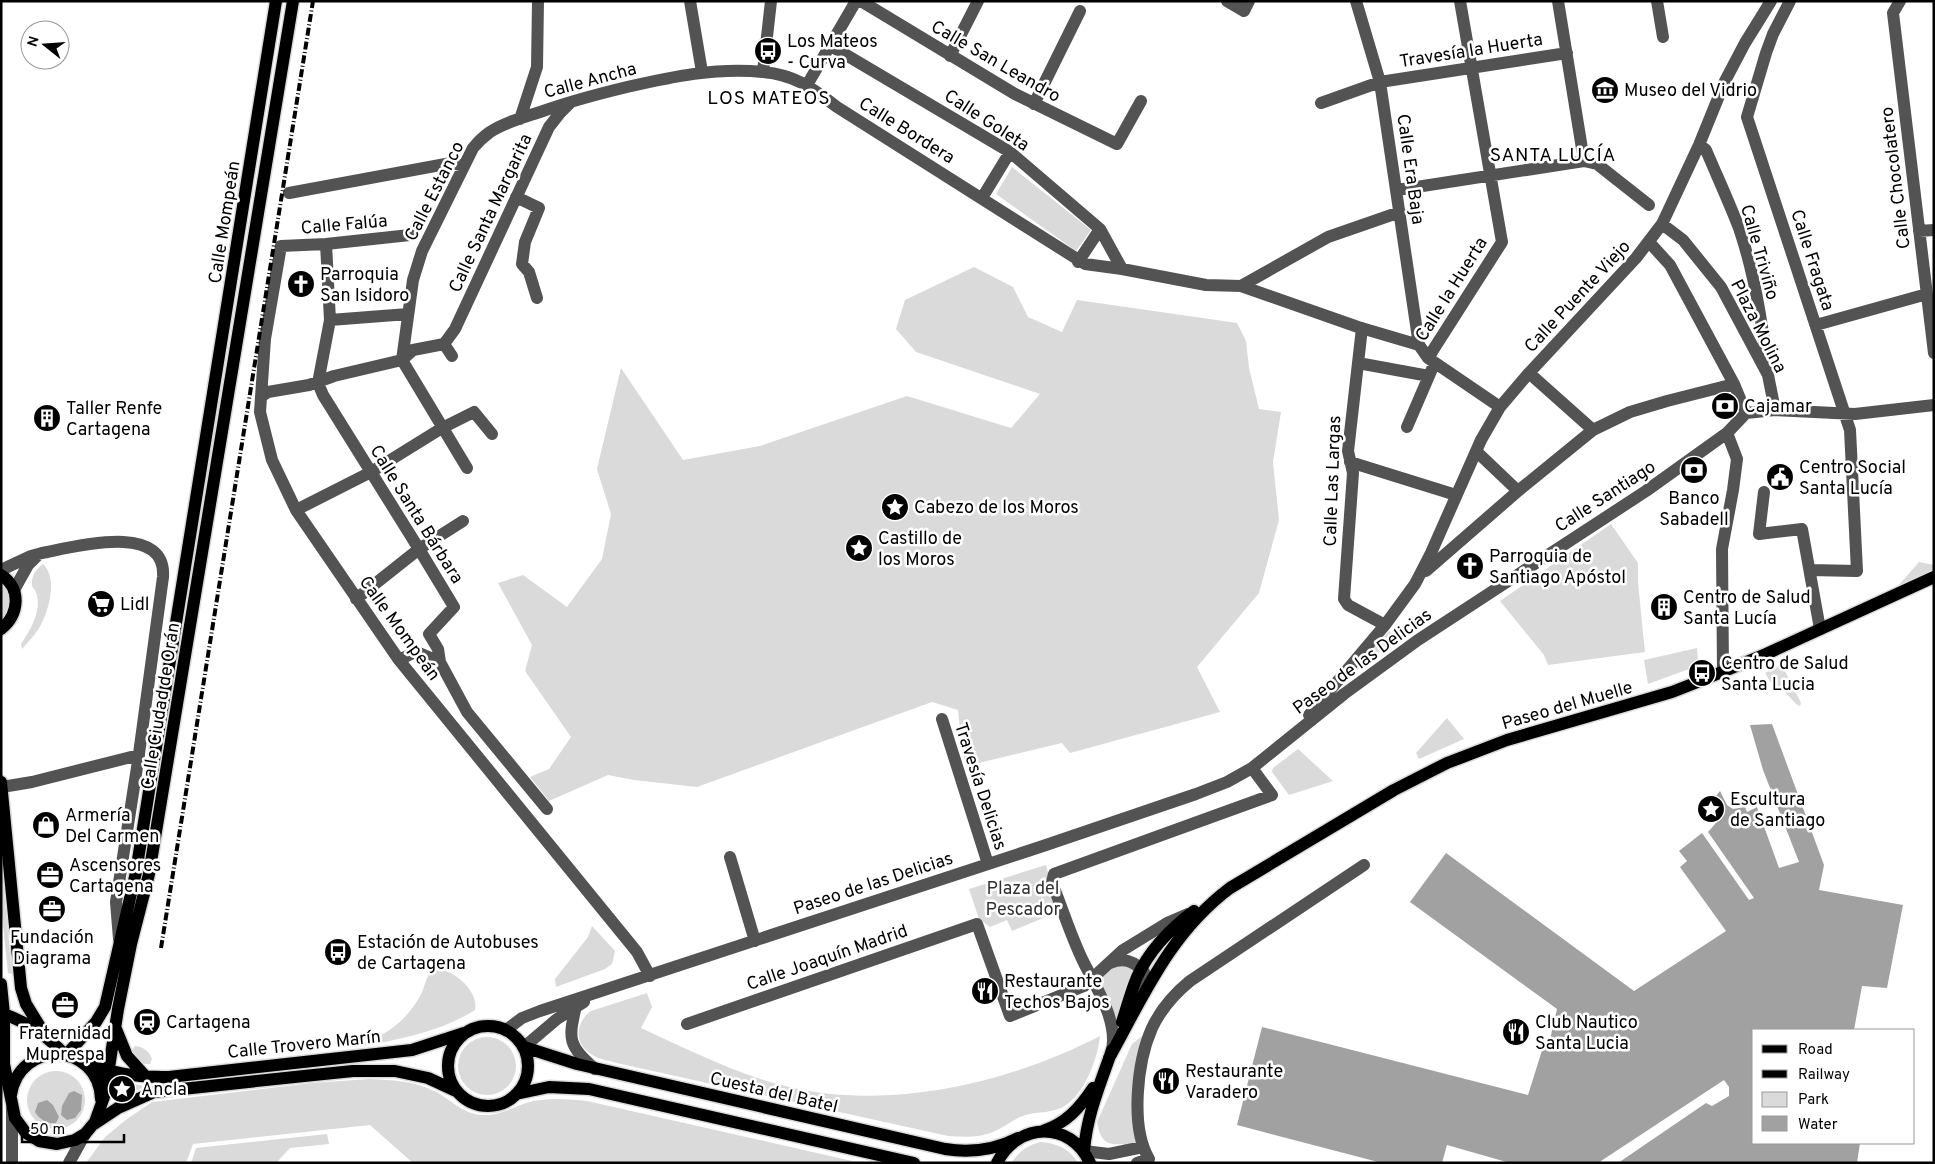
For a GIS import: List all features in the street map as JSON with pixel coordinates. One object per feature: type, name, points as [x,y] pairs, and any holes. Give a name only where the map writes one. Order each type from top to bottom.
[{"type":"main road","name":"Calle Mompeán","points":[[205,448],[276,1]]},
{"type":"main road","name":"Calle Mompeán","points":[[225,412],[293,1]]},
{"type":"main road","name":"Calle Ciudad de Orán","points":[[113,1002],[156,839],[225,412]]},
{"type":"main road","name":"Calle Ciudad de Orán","points":[[113,1002],[120,941],[136,872],[149,800],[205,448]]},
{"type":"main road","points":[[1,575],[9,581],[16,599],[13,616],[2,629]]},
{"type":"main road","name":"Paseo del Muelle","points":[[1084,1151],[1089,1118],[1101,1076],[1141,969],[1159,944],[1192,913],[1394,790],[1447,763],[1506,740],[1672,692],[1723,673],[1934,577]]},
{"type":"main road","points":[[1,782],[21,988],[26,1004],[45,1035]]},
{"type":"main road","name":"Paseo del Muelle","points":[[1109,1058],[1154,974],[1176,942],[1195,920],[1223,893]]},
{"type":"main road","points":[[1,984],[3,1061],[12,1105],[20,1126],[28,1135],[39,1141],[51,1144],[75,1140],[89,1129],[101,1106],[107,1086],[115,1026],[113,1002]]},
{"type":"main road","points":[[66,1055],[113,1002]]},
{"type":"main road","points":[[3,1013],[21,1020],[45,1035],[66,1055],[85,1064],[98,1081],[101,1092],[101,1106]]},
{"type":"main road","points":[[115,1026],[124,1051],[146,1077]]},
{"type":"main road","points":[[483,1026],[494,1026],[506,1030],[516,1037],[524,1047],[528,1072],[524,1084],[516,1094],[504,1102],[490,1106],[474,1104],[456,1091],[450,1078],[448,1064],[451,1050],[464,1033],[483,1026]]},
{"type":"main road","name":"Calle Trovero Marín","points":[[85,1064],[109,1072],[146,1077],[169,1077],[404,1051],[430,1045],[464,1033]]},
{"type":"main road","name":"Cuesta del Batel","points":[[524,1047],[563,1061],[595,1069],[945,1149],[969,1151],[990,1149],[1040,1132]]},
{"type":"main road","points":[[12,1105],[16,1080],[27,1065],[43,1056],[53,1054],[66,1055]]},
{"type":"main road","name":"Calle Trovero Marín","points":[[89,1129],[118,1108],[154,1092],[304,1076],[386,1071],[420,1076],[456,1091]]},
{"type":"main road","name":"Paseo del Muelle","points":[[1040,1132],[1059,1124],[1075,1113],[1101,1076]]},
{"type":"main road","points":[[516,1094],[549,1087],[590,1089],[914,1163]]},
{"type":"main road","points":[[1040,1132],[1060,1134],[1073,1141],[1084,1151],[1090,1163]]},
{"type":"main road","points":[[997,1163],[1005,1149],[1018,1138]]},
{"type":"street","points":[[520,119],[537,67],[538,1]]},
{"type":"street","points":[[690,1],[702,72]]},
{"type":"street","points":[[763,72],[771,1]]},
{"type":"street","points":[[807,85],[856,1]]},
{"type":"street","name":"Calle San Leandro","points":[[862,1],[950,56],[1034,104],[1117,144],[1141,101]]},
{"type":"street","points":[[950,56],[978,1]]},
{"type":"street","points":[[1226,1],[1246,6]]},
{"type":"street","name":"Calle Era Baja","points":[[1356,1],[1380,82],[1419,345]]},
{"type":"street","name":"Calle la Huerta","points":[[1407,427],[1429,376],[1432,360],[1502,242],[1460,1]]},
{"type":"street","points":[[1558,1],[1584,161]]},
{"type":"street","points":[[1657,1],[1664,37]]},
{"type":"street","name":"Calle Puente Viejo","points":[[1415,584],[1431,553],[1476,451],[1500,407],[1529,372],[1636,258],[1655,233],[1699,145],[1708,118],[1734,62],[1770,1]]},
{"type":"street","name":"Calle Fragata","points":[[1790,1],[1766,52],[1747,117],[1850,430],[1857,571],[1810,570]]},
{"type":"street","name":"Calle Chocolatero","points":[[1900,1],[1893,13],[1934,353]]},
{"type":"street","points":[[1034,104],[1080,11]]},
{"type":"street","name":"Calle Goleta","points":[[831,46],[1010,152],[1100,229],[1122,269]]},
{"type":"street","name":"Travesía la Huerta","points":[[1320,104],[1380,82],[1567,53]]},
{"type":"street","name":"Calle Ancha","points":[[491,132],[572,100],[653,81],[702,72]]},
{"type":"street","name":"Calle Bordera","points":[[702,72],[763,72],[795,78],[1078,262]]},
{"type":"street","name":"Calle Santa Margarita","points":[[444,344],[455,329],[549,127],[572,100]]},
{"type":"street","name":"Calle Estanco","points":[[402,360],[413,280],[422,251],[473,148],[491,132]]},
{"type":"street","name":"Calle Triviño","points":[[1699,145],[1706,150],[1738,227],[1750,266],[1760,312],[1768,375]]},
{"type":"street","points":[[982,198],[1010,152]]},
{"type":"street","points":[[1397,190],[1584,161],[1597,164],[1649,205]]},
{"type":"street","points":[[289,193],[451,163],[464,166]]},
{"type":"street","points":[[516,197],[539,208],[525,242],[522,264],[529,272],[537,298]]},
{"type":"street","points":[[1241,286],[1328,237],[1400,212]]},
{"type":"street","points":[[1100,229],[1078,262],[1206,285],[1241,286],[1362,328],[1419,345],[1432,360],[1500,407]]},
{"type":"street","points":[[1918,231],[1934,230]]},
{"type":"street","points":[[1655,233],[1670,265],[1734,384],[1746,413],[1775,410],[1855,414],[1934,405]]},
{"type":"street","name":"Plaza Molina","points":[[1655,233],[1683,240],[1721,287],[1768,375],[1775,410]]},
{"type":"street","name":"Calle Falúa","points":[[281,246],[326,244],[410,235]]},
{"type":"street","points":[[318,383],[330,320],[326,244]]},
{"type":"street","name":"Calle Mompeán","points":[[281,246],[265,339],[260,412],[272,460],[296,510],[399,660],[637,952],[650,976]]},
{"type":"street","points":[[1816,325],[1927,294]]},
{"type":"street","points":[[330,320],[408,314]]},
{"type":"street","name":"Calle Las Largas","points":[[1362,328],[1348,451],[1353,473],[1344,599],[1348,605],[1385,625]]},
{"type":"street","points":[[262,396],[268,392],[318,383],[334,376],[402,360],[413,350],[444,344],[452,356]]},
{"type":"street","points":[[402,360],[467,468]]},
{"type":"street","points":[[1358,363],[1429,376]]},
{"type":"street","points":[[1529,372],[1593,430]]},
{"type":"street","name":"Calle Santa Bárbara","points":[[318,383],[323,395],[420,549],[454,607],[429,634],[438,649],[440,662]]},
{"type":"street","points":[[1415,584],[1432,565],[1593,430],[1630,412],[1734,384]]},
{"type":"street","points":[[296,510],[371,472],[442,428],[474,412],[492,434]]},
{"type":"street","name":"Calle Santiago","points":[[1452,617],[1642,494],[1727,433],[1746,413]]},
{"type":"street","points":[[1723,673],[1722,549],[1734,490],[1737,459],[1727,433]]},
{"type":"street","points":[[1476,451],[1518,491]]},
{"type":"street","points":[[1350,462],[1456,495]]},
{"type":"street","points":[[1764,492],[1759,534],[1802,529],[1820,629]]},
{"type":"street","points":[[356,599],[420,549],[463,520]]},
{"type":"street","name":"Calle Ciudad de Orán","points":[[42,553],[105,542],[129,541],[150,548],[163,563],[163,577],[139,754],[116,902],[120,941]]},
{"type":"street","points":[[1,570],[42,553]]},
{"type":"street","points":[[14,590],[28,565],[42,553]]},
{"type":"street","name":"Paseo de las Delicias","points":[[1293,734],[1385,625],[1415,584]]},
{"type":"street","name":"Paseo de las Delicias","points":[[506,1030],[522,1018],[575,1003],[650,976],[1196,794],[1226,782],[1252,768],[1370,675],[1452,617]]},
{"type":"street","points":[[399,660],[413,653],[419,653],[440,662],[467,712],[547,809]]},
{"type":"street","name":"Travesía Delicias","points":[[942,719],[988,864]]},
{"type":"street","points":[[2,787],[32,782],[139,754]]},
{"type":"street","points":[[1092,978],[1084,963],[1052,882],[1054,874],[1272,795],[1252,768]]},
{"type":"street","points":[[730,857],[755,941]]},
{"type":"street","points":[[1143,1161],[1138,1113],[1138,1089],[1144,1052],[1152,1028],[1174,994],[1190,981],[1364,865]]},
{"type":"street","name":"Paseo del Muelle","points":[[1109,1058],[1112,1048],[1112,1034],[1101,995],[1092,978],[1124,950],[1168,923],[1192,913]]},
{"type":"street","name":"Calle Joaquín Madrid","points":[[687,1024],[978,924],[1010,1016],[1084,986],[1092,978]]},
{"type":"street","name":"Paseo del Muelle","points":[[1106,966],[1124,959],[1141,969],[1144,976],[1132,1016]]},
{"type":"street","points":[[575,1003],[571,1027],[572,1040],[580,1054],[595,1069]]},
{"type":"street","name":"Paseo de las Delicias","points":[[524,1047],[575,1003]]},
{"type":"street","points":[[12,1105],[12,1163]]},
{"type":"street","points":[[69,1163],[89,1129]]},
{"type":"street","points":[[1084,1151],[1109,1154],[1143,1147]]},
{"type":"green space","points":[[1012,167],[1091,230],[1076,251],[996,194]]},
{"type":"green space","points":[[974,267],[1013,287],[1028,317],[1062,332],[1077,300],[1237,323],[1246,341],[1249,368],[1259,409],[1281,412],[1273,462],[1279,520],[1259,593],[1197,667],[1220,712],[1070,753],[1062,743],[966,766],[962,749],[958,710],[932,702],[697,787],[608,775],[549,801],[530,777],[549,769],[571,737],[525,671],[532,645],[498,583],[523,575],[567,607],[602,559],[611,514],[597,469],[621,368],[683,460],[760,446],[907,396],[1011,428],[1040,394],[916,352],[896,329],[905,300]]},
{"type":"green space","points":[[1611,524],[1638,563],[1638,583],[1645,652],[1548,665],[1544,655],[1500,601]]},
{"type":"green space","points":[[1919,562],[1934,565],[1934,569],[1898,586]]},
{"type":"green space","points":[[43,564],[48,570],[50,578],[51,587],[48,606],[38,630],[22,649],[21,644],[33,623],[38,608],[38,600],[32,586],[32,579],[36,571]]},
{"type":"green space","points":[[1,575],[16,599],[1,629]]},
{"type":"green space","points":[[1389,631],[1397,638],[1348,677],[1347,676]]},
{"type":"green space","points":[[1697,648],[1698,661],[1692,668],[1648,684],[1644,660]]},
{"type":"green space","points":[[1782,665],[1801,703],[1800,706],[1784,691],[1773,686],[1765,673]]},
{"type":"green space","points":[[1447,718],[1464,739],[1419,759],[1416,753]]},
{"type":"green space","points":[[1298,749],[1333,781],[1289,795],[1272,772],[1273,768]]},
{"type":"green space","points":[[1,859],[12,974],[8,973],[1,905]]},
{"type":"green space","name":"Plaza del Pescador","points":[[1046,865],[1058,912],[1012,931],[1007,920],[990,927],[979,919],[969,889]]},
{"type":"green space","points":[[592,926],[615,951],[612,964],[605,969],[556,987],[555,979],[588,937]]},
{"type":"green space","points":[[1116,961],[1141,969],[1112,1048],[1093,978]]},
{"type":"green space","points":[[443,970],[461,980],[471,991],[474,997],[475,1010],[448,1024],[419,1034],[360,1047],[354,1046],[365,1043],[393,1028],[408,1014],[421,994],[429,975],[434,971]]},
{"type":"green space","points":[[647,993],[652,1007],[641,1028],[708,1059],[759,1079],[817,1092],[858,1096],[942,1089],[984,1080],[1024,1068],[1100,1036],[1096,1056],[1088,1077],[1076,1096],[1069,1103],[1056,1110],[1020,1117],[988,1134],[971,1137],[948,1136],[621,1064],[598,1058],[585,1049],[581,1044],[579,1032],[582,1021],[591,1011]]},
{"type":"green space","points":[[1152,1028],[1144,1052],[1143,1147],[1125,1152],[1123,1144],[1112,1144],[1104,1140],[1097,1122],[1132,1044]]},
{"type":"green space","points":[[481,1037],[493,1037],[508,1045],[516,1060],[516,1072],[508,1087],[493,1095],[481,1095],[466,1087],[458,1072],[458,1060],[466,1045]]},
{"type":"green space","points":[[135,1046],[144,1048],[148,1052],[152,1059],[150,1064],[142,1064],[131,1051]]},
{"type":"green space","points":[[56,1071],[67,1073],[80,1084],[85,1100],[83,1111],[72,1124],[56,1129],[45,1127],[32,1116],[27,1100],[29,1089],[40,1076]]},
{"type":"green space","points":[[370,1079],[419,1085],[440,1094],[468,1112],[475,1114],[494,1114],[526,1103],[549,1099],[587,1101],[861,1163],[413,1163],[370,1125],[193,1144],[186,1163],[86,1163],[105,1137],[152,1102],[312,1083]]},
{"type":"green space","points":[[116,1081],[145,1086],[145,1087],[113,1100]]},
{"type":"green space","points":[[327,1134],[329,1144],[290,1148],[277,1162],[191,1163],[196,1148]]},
{"type":"green space","points":[[1040,1142],[1062,1147],[1078,1163],[1011,1163],[1023,1150]]},
{"type":"water","points":[[1772,724],[1824,865],[1819,890],[1903,905],[1887,988],[1862,986],[1854,1029],[1752,1029],[1752,1144],[1860,1144],[1857,1163],[1618,1163],[1706,1103],[1712,1106],[1729,1096],[1729,1087],[1724,1080],[1598,1163],[1510,1163],[1447,1145],[1442,1163],[1382,1163],[1237,1125],[1262,1027],[1528,1095],[1544,1044],[1549,1044],[1557,1009],[1410,902],[1446,853],[1634,991],[1726,931],[1680,867],[1687,861],[1679,851],[1702,833],[1749,900],[1754,898],[1708,832],[1722,816],[1722,807],[1716,796],[1720,791],[1727,805],[1733,809],[1745,807],[1747,812],[1757,807],[1779,868],[1799,862],[1763,770],[1750,725]]},
{"type":"water","points":[[74,1091],[82,1095],[81,1110],[75,1118],[67,1120],[61,1115],[62,1106],[69,1093]]},
{"type":"water","points":[[47,1100],[53,1105],[59,1117],[56,1123],[49,1123],[35,1112],[38,1103]]},
{"type":"railway","points":[[161,948],[313,1]]},
{"type":"place","name":"Los Mateos - Curva","points":[[768,51]]},
{"type":"place","name":"Museo del Vidrio","points":[[1605,90]]},
{"type":"place","name":"Parroquia San Isidoro","points":[[301,284]]},
{"type":"place","name":"Cajamar","points":[[1725,406]]},
{"type":"place","name":"Taller Renfe Cartagena","points":[[47,418]]},
{"type":"place","name":"Banco Sabadell","points":[[1694,470]]},
{"type":"place","name":"Centro Social Santa Lucía","points":[[1780,477]]},
{"type":"place","name":"Cabezo de los Moros","points":[[895,507]]},
{"type":"place","name":"Castillo de los Moros","points":[[859,548]]},
{"type":"place","name":"Parroquia de Santiago Apóstol","points":[[1470,566]]},
{"type":"place","name":"Lidl","points":[[101,604]]},
{"type":"place","name":"Centro de Salud Santa Lucía","points":[[1664,607]]},
{"type":"place","name":"Centro de Salud Santa Lucia","points":[[1702,673]]},
{"type":"place","name":"Escultura de Santiago","points":[[1711,809]]},
{"type":"place","name":"Armería Del Carmen","points":[[46,825]]},
{"type":"place","name":"Ascensores Cartagena","points":[[50,875]]},
{"type":"place","name":"Fundación Diagrama","points":[[52,909]]},
{"type":"place","name":"Estación de Autobuses de Cartagena","points":[[338,952]]},
{"type":"place","name":"Restaurante Techos Bajos","points":[[985,991]]},
{"type":"place","name":"Fraternidad Muprespa","points":[[65,1005]]},
{"type":"place","name":"Cartagena","points":[[147,1022]]},
{"type":"place","name":"Club Nautico Santa Lucia","points":[[1516,1032]]},
{"type":"place","name":"Restaurante Varadero","points":[[1166,1081]]},
{"type":"place","name":"Ancla","points":[[122,1089]]},
{"type":"district","name":"LOS MATEOS","points":[[769,97]]},
{"type":"district","name":"SANTA LUCÍA","points":[[1553,154]]}]
